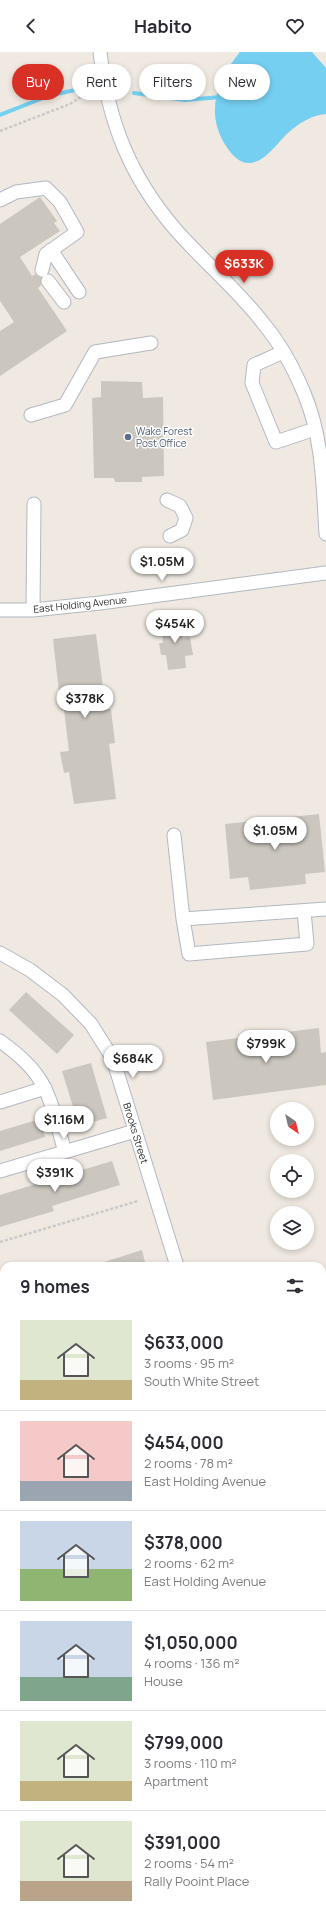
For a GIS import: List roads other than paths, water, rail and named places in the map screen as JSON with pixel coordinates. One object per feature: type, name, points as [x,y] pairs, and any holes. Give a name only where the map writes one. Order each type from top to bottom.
[{"type":"street","points":[[100,52],[112,119],[127,156],[144,187],[176,230],[264,323],[282,352],[304,394],[315,429],[321,456],[326,534]]},
{"type":"street","points":[[0,200],[16,192],[46,188],[55,198],[77,232],[46,254],[45,275],[64,302]]},
{"type":"street","points":[[51,250],[79,292]]},
{"type":"street","points":[[31,415],[65,405],[94,352],[151,343]]},
{"type":"street","points":[[282,352],[254,365],[252,383],[276,442],[315,429]]},
{"type":"street","points":[[167,500],[180,506],[186,518],[182,530],[170,536]]},
{"type":"street","points":[[33,610],[34,504]]},
{"type":"street","name":"East Holding Avenue","points":[[0,610],[33,610],[100,603],[326,573]]},
{"type":"street","points":[[174,835],[183,919],[189,954],[307,944],[304,911]]},
{"type":"street","points":[[183,919],[326,909]]},
{"type":"street","name":"Brooks Street","points":[[0,953],[30,970],[63,995],[91,1024],[113,1059],[176,1262]]},
{"type":"street","points":[[0,1041],[15,1052],[38,1076],[44,1088],[65,1152]]},
{"type":"street","points":[[0,1100],[44,1088]]},
{"type":"street","points":[[0,1172],[135,1131]]},
{"type":"water","points":[[240,52],[312,52],[326,68],[326,114],[316,116],[301,123],[288,133],[265,157],[248,163],[239,160],[228,149],[216,124],[216,100],[270,100],[270,64],[232,63]]},
{"type":"waterway","points":[[0,115],[48,96],[72,91]]},
{"type":"waterway","points":[[134,93],[185,100],[214,98]]},
{"type":"place","name":"Wake Forest Post Office","points":[[128,437]]}]
